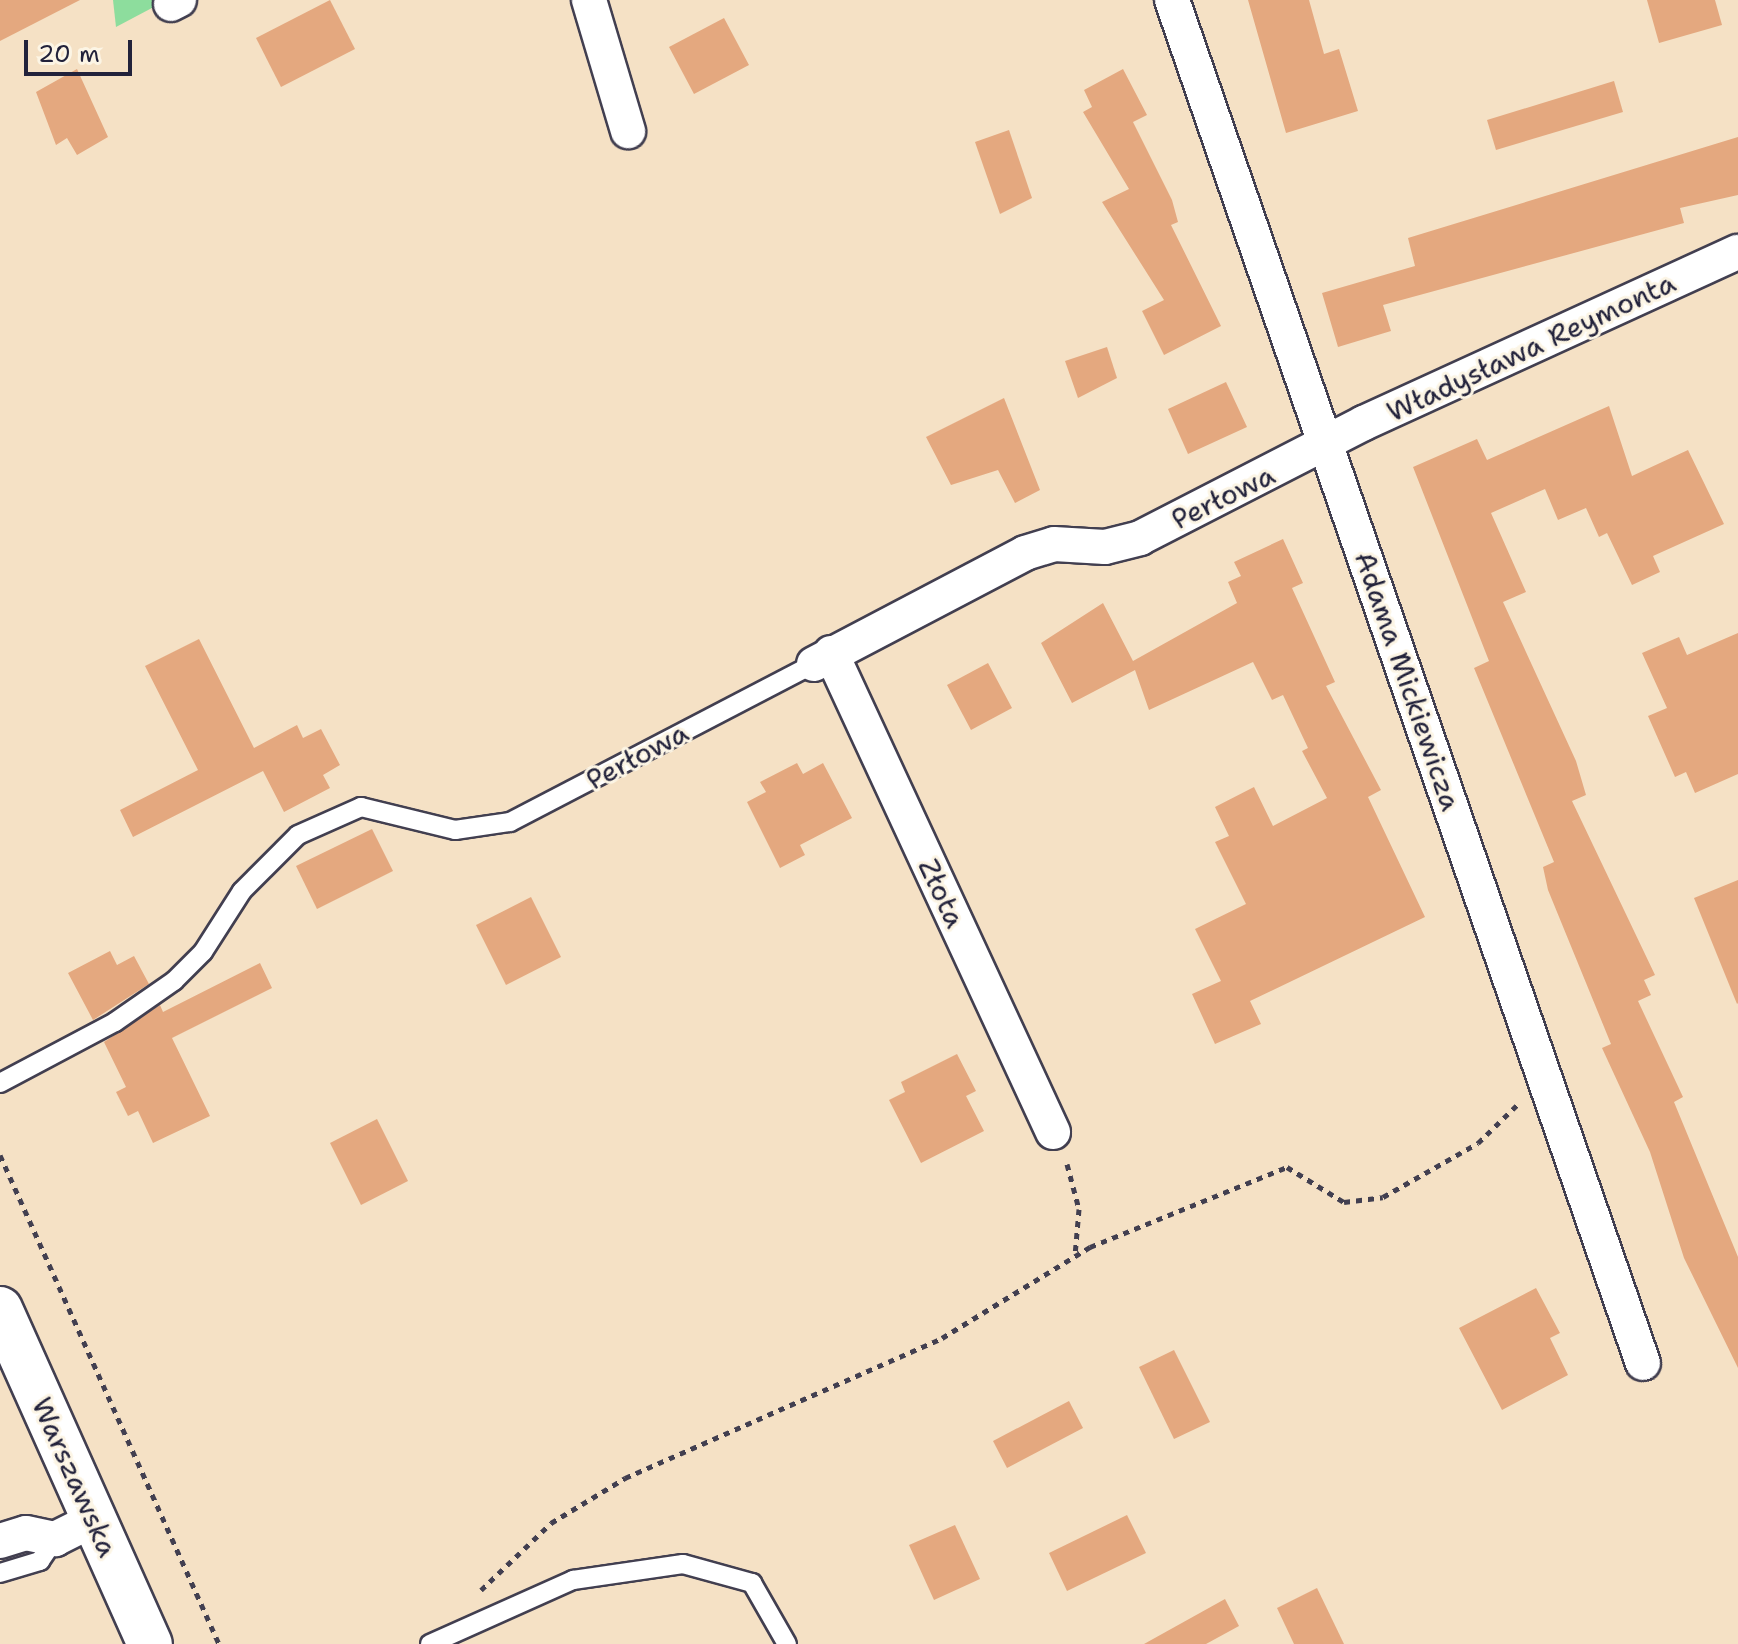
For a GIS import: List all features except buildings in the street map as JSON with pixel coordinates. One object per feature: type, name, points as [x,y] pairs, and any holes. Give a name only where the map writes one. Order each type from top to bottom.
[{"type":"main road","name":"Warszawska","points":[[0,1309],[150,1644]]},
{"type":"street","points":[[589,0],[628,131]]},
{"type":"street","name":"Adama Mickiewicza","points":[[1172,0],[1643,1363]]},
{"type":"street","name":"Władysława Reymonta","points":[[1326,444],[1738,252]]},
{"type":"street","name":"Perłowa","points":[[823,659],[1025,553],[1054,544],[1105,547],[1140,538],[1326,444]]},
{"type":"street","name":"Złota","points":[[823,659],[1053,1132]]},
{"type":"street","points":[[0,1541],[26,1533],[55,1539],[95,1519]]},
{"type":"lane","name":"Perłowa","points":[[0,1083],[115,1022],[174,981],[203,952],[242,891],[298,835],[361,807],[455,830],[510,822],[823,659]]},
{"type":"lane","points":[[0,1573],[40,1561],[55,1539]]},
{"type":"lane","points":[[430,1644],[573,1580],[683,1564],[752,1583],[787,1644]]},
{"type":"path","points":[[475,1596],[551,1523],[625,1478],[942,1338],[1075,1257],[1173,1209],[1287,1167],[1344,1202],[1383,1197],[1478,1143],[1545,1077]]},
{"type":"path","points":[[1053,1132],[1079,1209],[1075,1257]]},
{"type":"path","points":[[0,1155],[219,1644]]},
{"type":"green space","points":[[113,0],[167,0],[116,27]]}]
